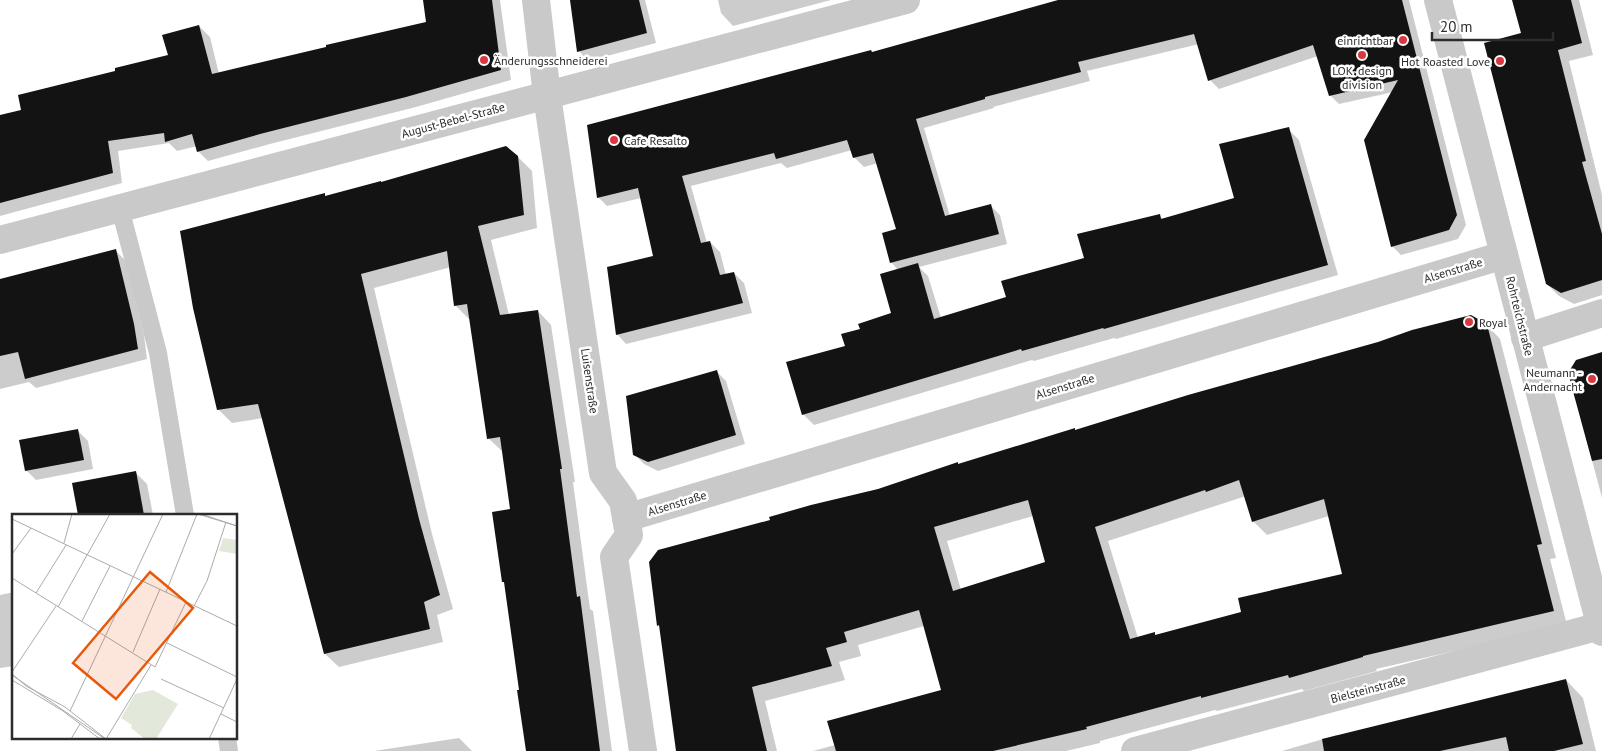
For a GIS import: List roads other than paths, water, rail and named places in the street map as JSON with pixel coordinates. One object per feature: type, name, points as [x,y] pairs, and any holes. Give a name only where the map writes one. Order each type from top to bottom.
[{"type":"street","name":"Luisenstraße","points":[[536,0],[547,96],[603,473],[623,501],[629,535],[614,557],[642,751]]},
{"type":"street","name":"August-Bebel-Straße","points":[[0,240],[906,0]]},
{"type":"street","name":"Rohrteichstraße","points":[[1438,0],[1601,629]]},
{"type":"street","name":"Alsenstraße","points":[[626,518],[1504,255]]},
{"type":"street","points":[[1525,338],[1602,313]]},
{"type":"street","name":"Bielsteinstraße","points":[[1135,751],[1601,629]]},
{"type":"lane","points":[[120,208],[158,354],[185,514]]},
{"type":"lane","points":[[227,738],[230,751]]},
{"type":"place","name":"einrichtbar","points":[[1403,40]]},
{"type":"place","name":"LOK. design division","points":[[1362,55]]},
{"type":"place","name":"Änderungsschneiderei","points":[[484,60]]},
{"type":"place","name":"Hot Roasted Love","points":[[1500,61]]},
{"type":"place","name":"Cafe Resalto","points":[[614,140]]},
{"type":"place","name":"Royal","points":[[1469,322]]},
{"type":"place","name":"Neumann - Andernacht","points":[[1592,379]]}]
